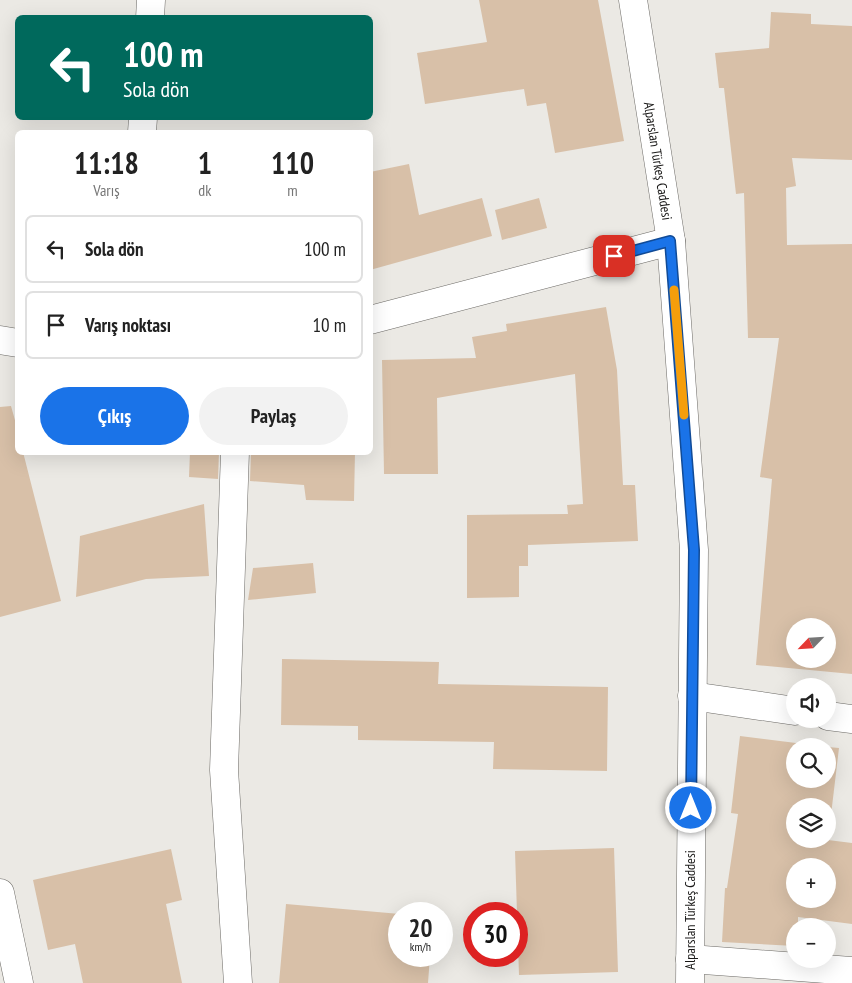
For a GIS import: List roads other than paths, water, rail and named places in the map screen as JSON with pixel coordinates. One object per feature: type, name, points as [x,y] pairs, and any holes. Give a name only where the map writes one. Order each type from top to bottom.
[{"type":"street","points":[[150,15],[151,0]]},
{"type":"street","name":"Alparslan Türkeş Caddesi","points":[[634,0],[670,241],[694,550],[690,971]]},
{"type":"street","points":[[373,319],[670,241]]},
{"type":"street","points":[[0,340],[15,342]]},
{"type":"street","points":[[235,455],[224,770],[238,983]]},
{"type":"street","points":[[692,696],[786,710]]},
{"type":"street","points":[[836,717],[852,720]]},
{"type":"street","points":[[0,893],[19,983]]},
{"type":"street","points":[[690,971],[852,971]]}]
